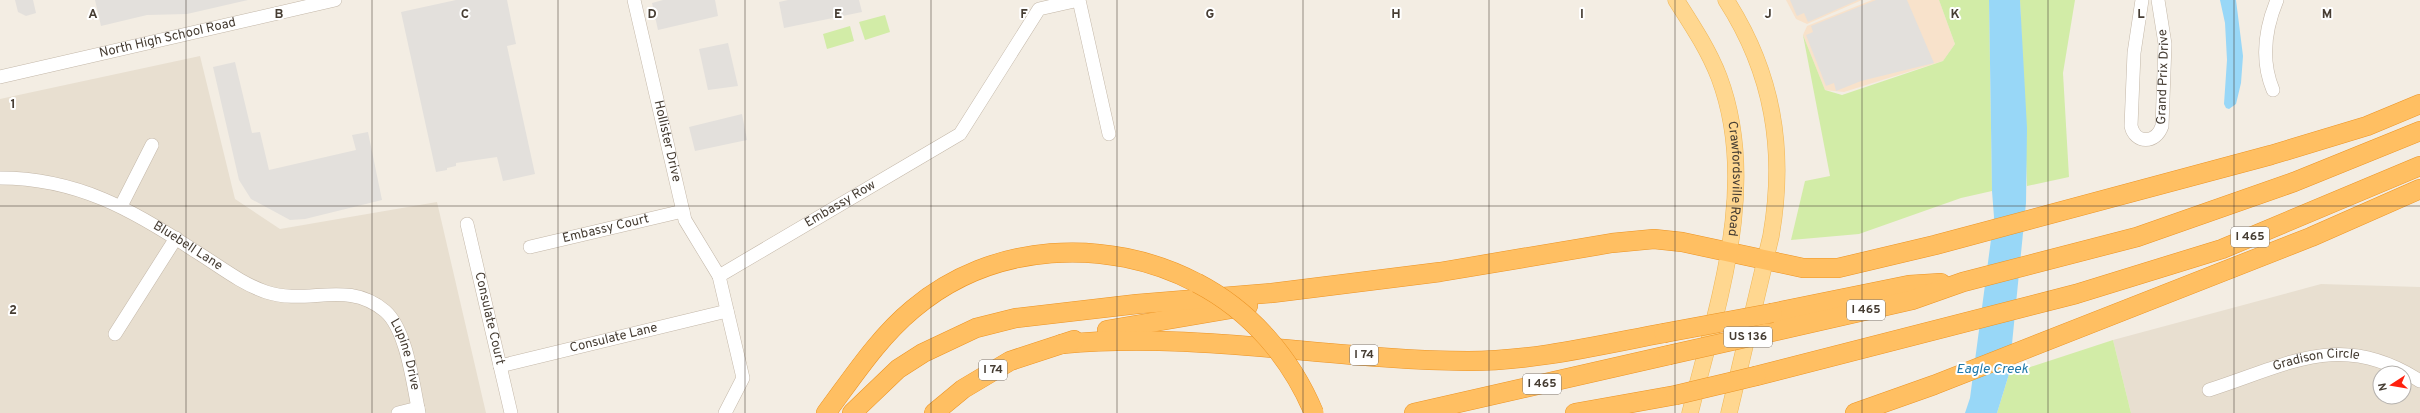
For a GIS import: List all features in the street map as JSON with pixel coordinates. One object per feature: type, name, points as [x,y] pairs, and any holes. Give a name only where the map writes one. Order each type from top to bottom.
[{"type":"highway","points":[[852,413],[898,369],[923,353],[960,334],[1016,318],[1137,304],[1272,292],[1440,272],[1635,240],[1654,239],[1682,242],[1803,268],[1828,270],[1935,245],[2077,208],[2348,133],[2420,104]]},
{"type":"highway","name":"I 465","points":[[1414,413],[1912,300],[1962,282],[2137,237],[2198,217],[2308,176],[2420,131]]},
{"type":"highway","name":"I 465","points":[[1575,413],[1676,395],[1756,376],[1925,334],[2076,294],[2222,249],[2420,166]]},
{"type":"highway","points":[[1855,413],[1934,385],[2311,237],[2420,189]]},
{"type":"highway","points":[[826,413],[883,337],[902,318],[948,284],[989,266],[1037,254],[1096,252],[1151,264],[1197,283],[1230,304],[1260,330],[1291,368],[1314,413]]},
{"type":"highway","points":[[1062,344],[1093,332],[1409,280],[1440,272]]},
{"type":"highway","name":"I 74","points":[[934,413],[962,389],[1010,360],[1062,344],[1134,339],[1469,361],[1554,354],[1772,313],[1909,285],[1962,282]]},
{"type":"highway","points":[[1623,413],[1676,395]]},
{"type":"main road","name":"Crawfordsville Road","points":[[1676,0],[1712,60],[1730,117],[1736,179],[1724,281],[1690,413]]},
{"type":"main road","points":[[1726,0],[1742,27],[1754,54],[1767,91],[1776,134],[1778,159],[1776,206],[1766,260]]},
{"type":"main road","name":"US 136","points":[[1729,413],[1766,260]]},
{"type":"street","name":"North High School Road","points":[[0,77],[334,0]]},
{"type":"street","name":"Hollister Drive","points":[[634,0],[685,220],[719,276]]},
{"type":"street","name":"Embassy Row","points":[[719,276],[960,134],[1038,4],[1079,0],[1109,134]]},
{"type":"street","name":"Grand Prix Drive","points":[[2142,0],[2134,53],[2131,126],[2134,135],[2139,139],[2148,140],[2158,135],[2162,126],[2165,44],[2158,0]]},
{"type":"street","points":[[2273,90],[2267,74],[2265,56],[2270,20],[2277,0]]},
{"type":"street","points":[[121,206],[152,144]]},
{"type":"street","name":"Bluebell Lane","points":[[0,178],[36,180],[66,186],[121,206],[176,238],[242,281],[267,292],[297,297],[346,294],[366,298],[376,304]]},
{"type":"street","name":"Embassy Court","points":[[530,247],[683,211]]},
{"type":"street","name":"Consulate Court","points":[[467,224],[512,413]]},
{"type":"street","points":[[115,334],[176,238]]},
{"type":"street","points":[[719,276],[743,378],[725,413]]},
{"type":"street","name":"Lupine Drive","points":[[376,304],[387,313],[397,328],[418,410]]},
{"type":"street","name":"Consulate Lane","points":[[500,366],[727,310]]},
{"type":"street","name":"Gradison Circle","points":[[2210,390],[2309,358],[2339,354],[2361,355],[2378,359],[2398,368],[2420,381]]},
{"type":"street","points":[[398,413],[418,410]]},
{"type":"shaded area","points":[[15,0],[33,0],[36,13],[26,16],[18,12]]},
{"type":"shaded area","points":[[95,0],[248,0],[187,14],[147,15],[101,26]]},
{"type":"shaded area","points":[[456,0],[507,0],[516,44],[507,46],[535,174],[503,181],[497,157],[456,163],[456,166],[447,168],[447,170],[436,172],[401,12]]},
{"type":"shaded area","points":[[663,0],[715,0],[718,16],[658,30],[652,3]]},
{"type":"shaded area","points":[[788,0],[859,0],[862,12],[784,28],[779,2]]},
{"type":"shaded area","points":[[1786,0],[1862,0],[1807,24],[1796,19]]},
{"type":"shaded area","points":[[1790,0],[1858,0],[1808,22],[1804,13],[1797,16]]},
{"type":"shaded area","points":[[1872,0],[1939,0],[1955,44],[1943,61],[1844,92],[1825,90],[1803,35],[1807,26]]},
{"type":"shaded area","points":[[1876,0],[1907,0],[1934,63],[1861,81],[1836,91],[1834,83],[1826,86],[1806,35],[1813,32],[1811,26]]},
{"type":"shaded area","points":[[728,43],[738,86],[708,90],[699,49]]},
{"type":"shaded area","points":[[200,56],[235,199],[280,229],[437,202],[486,413],[0,413],[0,99]]},
{"type":"shaded area","points":[[235,62],[252,133],[260,132],[269,170],[356,150],[352,135],[368,132],[382,200],[305,219],[290,220],[251,199],[239,180],[213,67]]},
{"type":"shaded area","points":[[742,114],[747,140],[695,151],[689,127]]},
{"type":"shaded area","points":[[2321,284],[2420,287],[2420,413],[2131,413],[2113,340]]},
{"type":"green space","points":[[1939,0],[1989,0],[1992,191],[1961,198],[1859,234],[1791,240],[1805,181],[1830,176],[1803,35],[1825,90],[1842,95],[1943,61],[1955,44]]},
{"type":"green space","points":[[2020,0],[2075,0],[2063,73],[2069,177],[2027,186]]},
{"type":"green space","points":[[885,15],[890,32],[865,40],[859,22]]},
{"type":"green space","points":[[850,26],[854,41],[827,49],[823,34]]},
{"type":"green space","points":[[2113,340],[2131,413],[1997,413],[2009,374]]},
{"type":"water","name":"Eagle Creek","points":[[1989,0],[2020,0],[2027,128],[2026,203],[2009,374],[1997,413],[1965,413],[1970,398],[1994,217],[1992,191]]},
{"type":"water","points":[[2220,0],[2236,0],[2243,56],[2241,83],[2236,104],[2229,109],[2226,108],[2224,104],[2227,60],[2225,23]]}]
